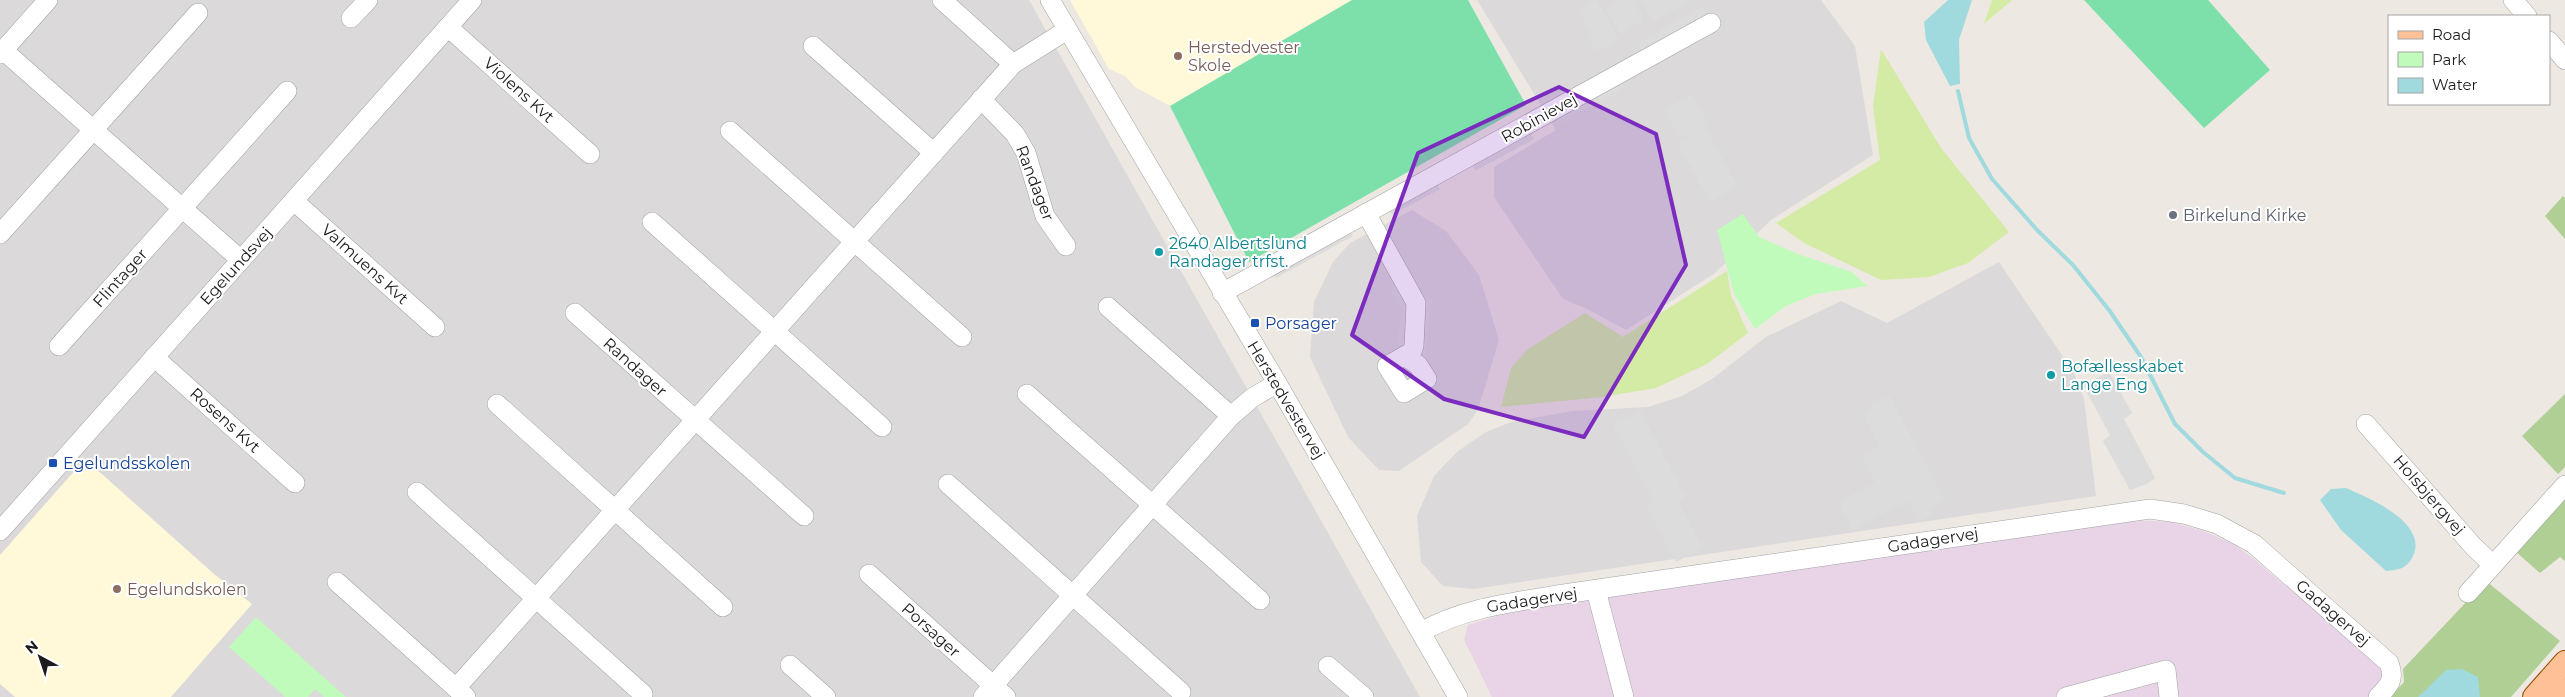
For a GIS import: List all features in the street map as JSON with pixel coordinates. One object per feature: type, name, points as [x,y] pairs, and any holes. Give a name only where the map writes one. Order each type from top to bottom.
[{"type":"main road","points":[[2534,697],[2565,662]]},
{"type":"main road","points":[[2558,697],[2565,690]]},
{"type":"street","points":[[48,0],[2,52],[241,260]]},
{"type":"street","points":[[351,18],[368,0]]},
{"type":"street","name":"Egelundsvej","points":[[0,531],[472,0]]},
{"type":"street","points":[[942,0],[1014,64]]},
{"type":"street","name":"Herstedvestervej","points":[[1050,0],[1277,383],[1458,697]]},
{"type":"street","points":[[2513,0],[2526,15]]},
{"type":"street","points":[[0,234],[198,13]]},
{"type":"street","name":"Robinievej","points":[[1222,293],[1711,23]]},
{"type":"street","name":"Violens Kvt","points":[[448,27],[590,154]]},
{"type":"street","points":[[337,582],[461,693],[536,599],[981,100],[1014,64],[1067,30]]},
{"type":"street","points":[[2550,42],[2565,60]]},
{"type":"street","points":[[813,46],[934,154]]},
{"type":"street","name":"Flintager","points":[[59,346],[287,91]]},
{"type":"street","name":"Randager","points":[[981,100],[1018,140],[1026,153],[1045,216],[1066,246]]},
{"type":"street","points":[[730,131],[962,337]]},
{"type":"street","name":"Valmuens Kvt","points":[[294,201],[435,327]]},
{"type":"street","points":[[1366,213],[1416,303],[1414,346],[1410,359]]},
{"type":"street","points":[[652,222],[882,427]]},
{"type":"street","points":[[1108,307],[1231,416]]},
{"type":"street","name":"Randager","points":[[575,313],[804,516]]},
{"type":"street","name":"Rosens Kvt","points":[[154,357],[295,483]]},
{"type":"street","name":"Porsager","points":[[869,574],[994,693],[1074,596],[1231,416],[1252,398],[1277,383]]},
{"type":"street","points":[[1027,394],[1260,600]]},
{"type":"street","points":[[497,404],[723,607]]},
{"type":"street","name":"Holsbjergvej","points":[[2366,424],[2473,546],[2493,564]]},
{"type":"street","points":[[948,484],[1182,692]]},
{"type":"street","points":[[2468,593],[2565,485]]},
{"type":"street","points":[[417,492],[643,694]]},
{"type":"street","name":"Gadagervej","points":[[1421,632],[1454,616],[1481,608],[2150,509],[2184,514],[2217,524],[2254,544],[2389,663],[2393,674],[2392,682],[2378,697]]},
{"type":"street","points":[[1596,590],[1624,697]]},
{"type":"street","points":[[790,665],[826,697]]},
{"type":"street","points":[[1328,666],[1364,697]]},
{"type":"street","points":[[2066,697],[2166,670],[2169,697]]},
{"type":"highlighted area","points":[[1559,87],[1656,134],[1686,265],[1584,437],[1444,399],[1352,335],[1418,153]]},
{"type":"shaded area","points":[[0,0],[1029,0],[1420,697],[0,697]]},
{"type":"shaded area","name":"Herstedvester Skole","points":[[1070,0],[1352,0],[1170,106],[1135,87],[1125,76],[1109,69]]},
{"type":"shaded area","points":[[1477,0],[1821,0],[1855,46],[1873,155],[1771,220],[1715,273],[1626,330],[1587,309],[1563,299],[1494,197],[1494,167],[1556,130]]},
{"type":"shaded area","points":[[1597,0],[1619,40],[1596,52],[1588,37],[1592,34],[1578,9]]},
{"type":"shaded area","points":[[1620,0],[1633,0],[1644,20],[1620,34],[1606,8]]},
{"type":"shaded area","points":[[1641,0],[1693,0],[1653,22]]},
{"type":"shaded area","points":[[1703,6],[1711,23],[1646,59],[1637,43]]},
{"type":"shaded area","points":[[1620,73],[1627,86],[1559,124],[1552,111]]},
{"type":"shaded area","points":[[1692,94],[1708,122],[1704,125],[1738,186],[1710,202],[1678,144],[1690,138],[1687,134],[1679,138],[1664,109]]},
{"type":"shaded area","points":[[1525,125],[1534,139],[1475,171],[1468,157]]},
{"type":"shaded area","points":[[1433,176],[1440,189],[1392,215],[1385,203]]},
{"type":"shaded area","points":[[1412,210],[1446,231],[1479,275],[1499,340],[1478,410],[1468,424],[1399,471],[1379,470],[1348,437],[1310,357],[1314,302],[1333,262],[1350,243]]},
{"type":"shaded area","points":[[1346,224],[1353,236],[1276,278],[1269,266]]},
{"type":"shaded area","points":[[1999,262],[2074,373],[2084,399],[2096,496],[1474,589],[1443,586],[1421,562],[1417,516],[1434,476],[1458,451],[1486,432],[1511,422],[1572,411],[1648,407],[1682,396],[1712,379],[1766,337],[1841,301],[1887,323]]},
{"type":"shaded area","points":[[1396,283],[1418,295],[1431,298],[1426,360],[1418,358],[1419,350],[1397,345],[1402,312],[1389,288]]},
{"type":"shaded area","points":[[2109,372],[2132,413],[2124,419],[2155,478],[2147,484],[2130,490],[2103,441],[2110,435],[2083,385]]},
{"type":"shaded area","points":[[1889,395],[1945,500],[1929,508],[1932,515],[1919,522],[1908,501],[1853,530],[1838,502],[1875,482],[1861,456],[1879,446],[1863,414],[1872,409],[1870,405]]},
{"type":"shaded area","points":[[1640,410],[1686,497],[1678,501],[1703,548],[1676,562],[1646,507],[1654,502],[1613,425]]},
{"type":"shaded area","name":"Egelundskolen","points":[[85,459],[214,574],[252,604],[171,697],[15,697],[0,684],[0,555]]},
{"type":"shaded area","points":[[2132,520],[2171,522],[2204,531],[2235,545],[2398,681],[2385,697],[1492,697],[1464,640],[1468,625],[1515,611]]},
{"type":"green space","points":[[1352,0],[1468,0],[1526,105],[1249,262],[1170,106]]},
{"type":"green space","points":[[1992,0],[2012,0],[1984,24]]},
{"type":"green space","points":[[2084,0],[2208,0],[2270,70],[2204,128]]},
{"type":"green space","points":[[1881,49],[1941,148],[2009,232],[1968,263],[1929,277],[1881,280],[1804,243],[1776,223],[1880,160],[1873,106]]},
{"type":"green space","points":[[2563,196],[2565,198],[2565,239],[2545,216]]},
{"type":"green space","points":[[1743,214],[1759,237],[1798,254],[1852,272],[1867,286],[1816,294],[1786,306],[1755,329],[1734,294],[1717,230]]},
{"type":"green space","points":[[1727,271],[1731,295],[1748,333],[1707,364],[1656,388],[1602,397],[1501,407],[1511,368],[1528,349],[1585,313],[1623,337]]},
{"type":"green space","points":[[2565,394],[2565,467],[2558,474],[2522,436]]},
{"type":"green space","points":[[2565,497],[2565,561],[2560,557],[2540,573],[2515,551]]},
{"type":"green space","points":[[2486,581],[2560,641],[2511,697],[2390,697],[2404,682],[2403,669]]},
{"type":"green space","points":[[256,617],[346,697],[324,697],[315,689],[308,697],[285,697],[229,647]]},
{"type":"water","points":[[1948,0],[1972,0],[1959,40],[1960,84],[1950,86],[1926,40],[1924,22]]},
{"type":"water","points":[[2346,488],[2369,498],[2395,514],[2406,524],[2413,534],[2416,546],[2410,562],[2404,567],[2386,571],[2341,530],[2320,500],[2331,489]]},
{"type":"water","points":[[2462,669],[2478,677],[2480,697],[2418,697],[2446,670]]},
{"type":"waterway","points":[[1958,91],[1969,138],[1992,179],[2038,231],[2073,265],[2109,310],[2141,357],[2175,424],[2203,452],[2235,478],[2284,493]]},
{"type":"place","name":"Herstedvester Skole","points":[[1178,56]]},
{"type":"place","name":"Birkelund Kirke","points":[[2173,215]]},
{"type":"place","name":"2640 Albertslund Randager trfst.","points":[[1159,252]]},
{"type":"place","name":"Porsager","points":[[1255,323]]},
{"type":"place","name":"Bofællesskabet Lange Eng","points":[[2051,375]]},
{"type":"place","name":"Egelundsskolen","points":[[53,463]]},
{"type":"place","name":"Egelundskolen","points":[[117,589]]}]
